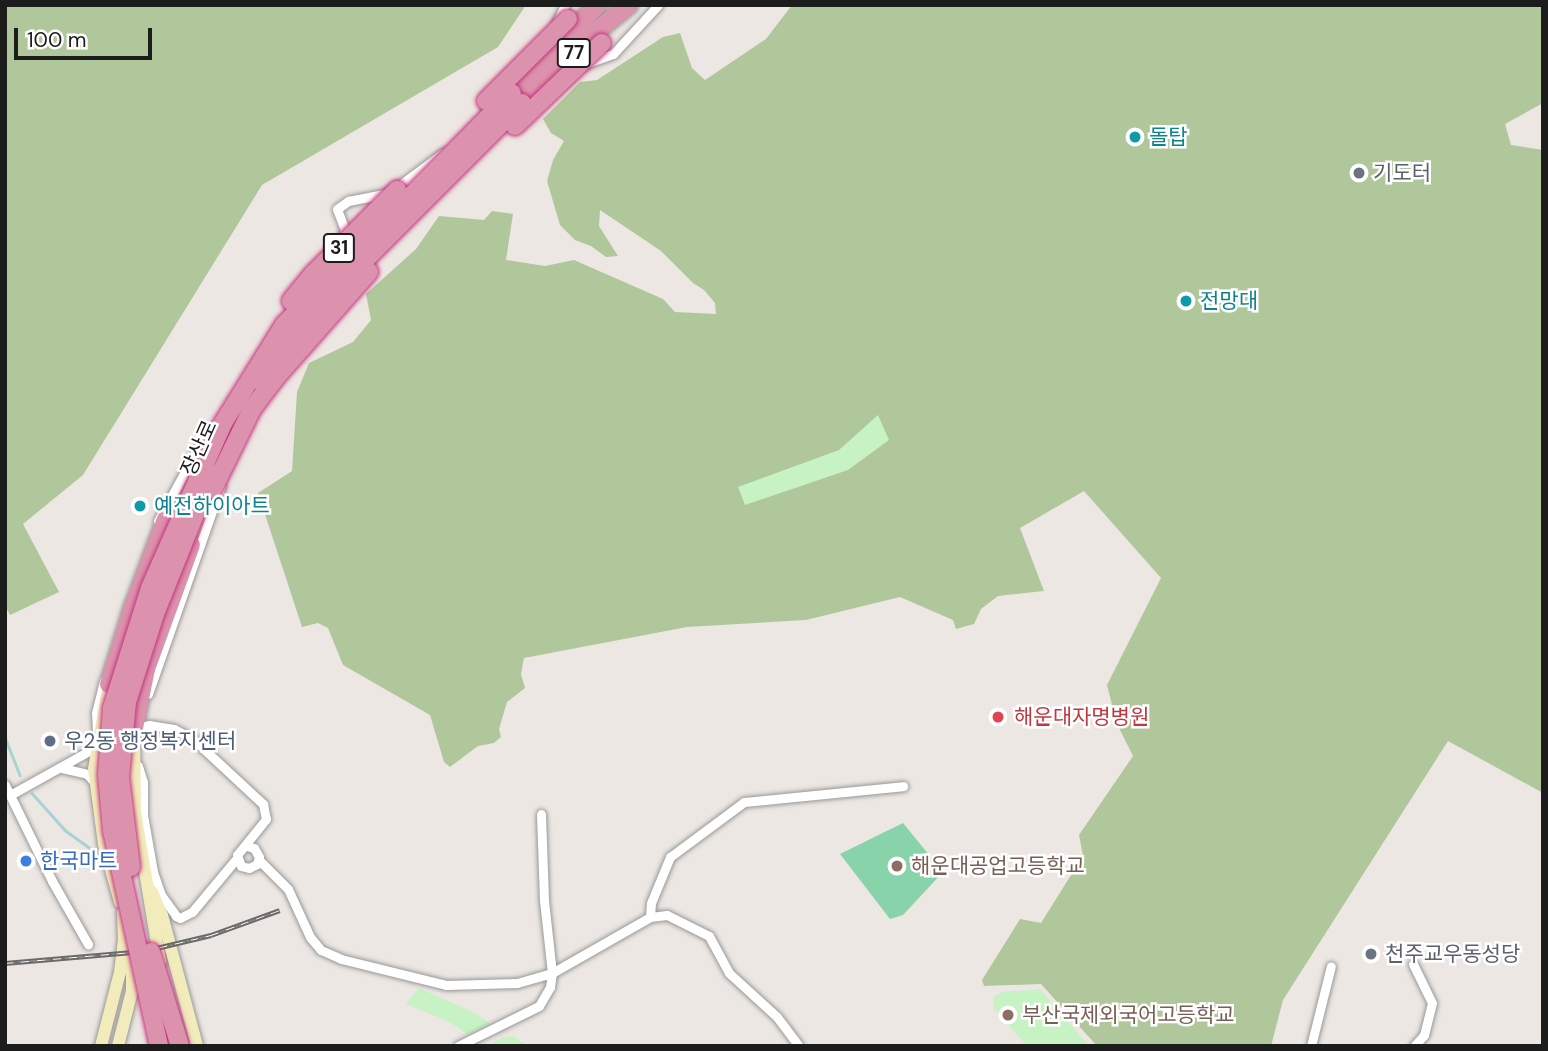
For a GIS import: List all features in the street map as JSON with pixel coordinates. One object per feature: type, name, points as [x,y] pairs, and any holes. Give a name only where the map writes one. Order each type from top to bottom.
[{"type":"highway","name":"31","points":[[109,684],[132,610],[166,519],[218,412],[269,329],[313,274],[567,12],[583,5]]},
{"type":"highway","name":"장산로","points":[[149,999],[112,830],[107,775],[112,708],[127,654],[187,499],[223,424],[284,325],[597,5]]},
{"type":"highway","name":"장산로","points":[[180,1046],[153,964],[134,882],[121,777],[127,702],[155,614],[219,453],[262,378],[324,301],[522,103],[598,30],[629,5]]},
{"type":"highway","points":[[134,728],[146,669],[196,531],[226,458],[252,409],[277,376],[358,283],[453,184],[603,43],[629,5]]},
{"type":"highway","points":[[149,999],[157,1046]]},
{"type":"highway","points":[[149,999],[168,1046]]},
{"type":"main road","name":"31","points":[[109,684],[94,769],[109,869],[124,912],[134,964],[132,991],[118,1046]]},
{"type":"main road","points":[[134,728],[135,812],[162,983],[157,1046]]},
{"type":"main road","points":[[141,853],[197,1046]]},
{"type":"main road","points":[[101,1046],[120,972],[124,912]]},
{"type":"main road","points":[[168,1046],[175,1010],[174,962]]},
{"type":"street","points":[[134,728],[246,411],[293,347],[466,165],[568,71],[612,54],[659,5]]},
{"type":"street","points":[[97,747],[96,713],[115,635],[160,515],[195,453],[232,404],[271,333],[336,258],[345,230],[337,209],[348,201],[389,193],[449,149],[542,51],[567,12]]},
{"type":"street","points":[[449,149],[466,165]]},
{"type":"street","points":[[232,404],[246,411]]},
{"type":"street","points":[[10,796],[134,728],[149,725],[174,729],[193,739],[263,804],[266,819],[247,846],[241,849],[237,858],[191,912],[180,918],[176,916],[156,881],[143,815],[143,782],[136,761]]},
{"type":"street","points":[[60,767],[87,774],[96,783]]},
{"type":"street","points":[[5,785],[52,881],[88,944]]},
{"type":"street","points":[[650,917],[652,904],[670,857],[744,802],[902,786]]},
{"type":"street","points":[[458,1046],[539,1006],[550,987],[552,973],[544,900],[541,814]]},
{"type":"street","points":[[247,846],[257,850],[259,860],[288,889],[316,946],[341,960],[446,985],[517,983],[552,973],[650,917],[667,915],[709,936],[729,973],[777,1017],[799,1046]]},
{"type":"street","points":[[237,858],[241,866],[273,875]]},
{"type":"street","points":[[249,868],[259,860]]},
{"type":"street","points":[[1413,964],[1432,1003],[1424,1035],[1414,1046]]},
{"type":"street","points":[[1311,1046],[1331,966]]},
{"type":"green space","points":[[5,5],[526,5],[498,47],[262,185],[83,475],[23,524],[59,592],[10,615],[5,605]]},
{"type":"green space","points":[[792,5],[1543,7],[1543,103],[1505,124],[1511,145],[1543,150],[1543,793],[1448,741],[1283,1000],[1271,1046],[1097,1046],[1041,984],[984,986],[982,980],[1020,919],[1041,923],[1083,856],[1079,835],[1133,756],[1117,724],[1107,685],[1161,578],[1084,491],[1020,528],[1044,591],[998,596],[981,609],[974,624],[956,629],[953,620],[900,597],[806,620],[687,627],[524,658],[521,674],[525,688],[507,702],[499,729],[501,737],[494,743],[478,746],[450,767],[444,762],[430,715],[343,665],[328,628],[318,623],[302,627],[258,493],[292,471],[297,392],[309,363],[353,342],[371,320],[366,294],[416,249],[439,216],[484,220],[492,211],[513,214],[506,260],[545,266],[574,260],[663,299],[675,312],[716,314],[715,303],[704,290],[693,283],[661,251],[600,210],[599,226],[618,256],[606,257],[591,246],[575,240],[560,225],[547,181],[553,160],[564,141],[551,133],[543,119],[580,82],[597,80],[663,37],[680,33],[692,68],[705,80],[766,39]]},
{"type":"green space","points":[[878,415],[889,440],[848,470],[745,505],[738,487],[839,450]]},
{"type":"green space","points":[[903,823],[943,872],[903,915],[890,919],[840,854]]},
{"type":"green space","points":[[419,988],[477,1014],[491,1024],[468,1035],[450,1022],[406,1004]]},
{"type":"green space","points":[[1040,989],[1089,1046],[1027,1046],[993,1007],[993,997],[1003,992]]},
{"type":"green space","points":[[513,1036],[527,1046],[488,1046],[502,1038]]},
{"type":"waterway","points":[[5,737],[20,775]]},
{"type":"waterway","points":[[32,793],[65,830],[91,849]]},
{"type":"railway","points":[[5,963],[144,951],[211,935],[280,910]]},
{"type":"place","name":"돌탑","points":[[1135,137]]},
{"type":"place","name":"기도터","points":[[1359,173]]},
{"type":"place","name":"전망대","points":[[1186,301]]},
{"type":"place","name":"예전하이아트","points":[[140,506]]},
{"type":"place","name":"해운대자명병원","points":[[998,717]]},
{"type":"place","name":"우2동 행정복지센터","points":[[50,741]]},
{"type":"place","name":"한국마트","points":[[26,861]]},
{"type":"place","name":"해운대공업고등학교","points":[[897,866]]},
{"type":"place","name":"천주교우동성당","points":[[1371,954]]},
{"type":"place","name":"부산국제외국어고등학교","points":[[1008,1015]]}]
